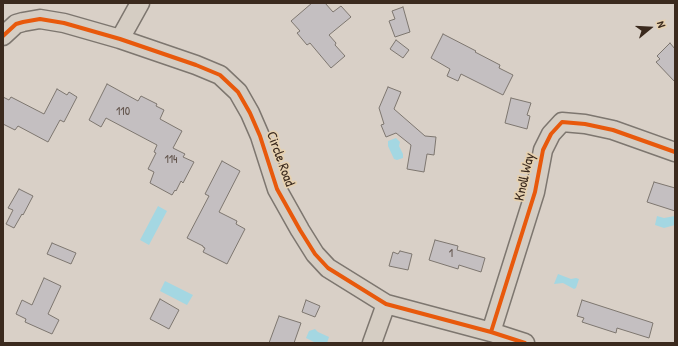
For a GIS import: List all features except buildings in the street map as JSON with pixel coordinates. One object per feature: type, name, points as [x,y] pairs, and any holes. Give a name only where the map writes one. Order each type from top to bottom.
[{"type":"street","points":[[120,39],[140,3]]},
{"type":"street","name":"Circle Road","points":[[7,28],[23,22],[40,19],[64,23],[120,39],[196,65],[220,76],[238,92],[250,113],[260,136],[277,189],[315,254],[328,268],[386,304],[491,332],[525,343]]},
{"type":"street","name":"Knoll Way","points":[[491,332],[535,192],[543,150],[551,134],[562,122],[585,124],[614,130],[675,152]]},
{"type":"street","points":[[372,343],[386,304]]},
{"type":"water","points":[[396,138],[400,142],[399,146],[403,154],[403,158],[397,160],[394,159],[388,146],[388,141]]},
{"type":"water","points":[[158,206],[167,211],[149,245],[140,240]]},
{"type":"water","points":[[657,216],[664,218],[675,216],[675,225],[664,228],[655,225]]},
{"type":"water","points":[[558,274],[571,279],[579,279],[576,288],[574,289],[563,283],[554,284]]},
{"type":"water","points":[[165,281],[193,295],[187,305],[160,291]]},
{"type":"water","points":[[315,329],[329,337],[327,343],[314,342],[306,338],[309,331]]},
{"type":"cycle path","points":[[3,36],[16,24],[23,22],[40,19],[64,23],[120,39],[196,65],[220,75],[238,92],[250,113],[260,136],[277,189],[315,254],[328,268],[386,304],[491,332],[525,343]]},
{"type":"cycle path","points":[[491,332],[535,192],[543,150],[551,134],[562,122],[585,124],[613,130],[675,152]]}]
